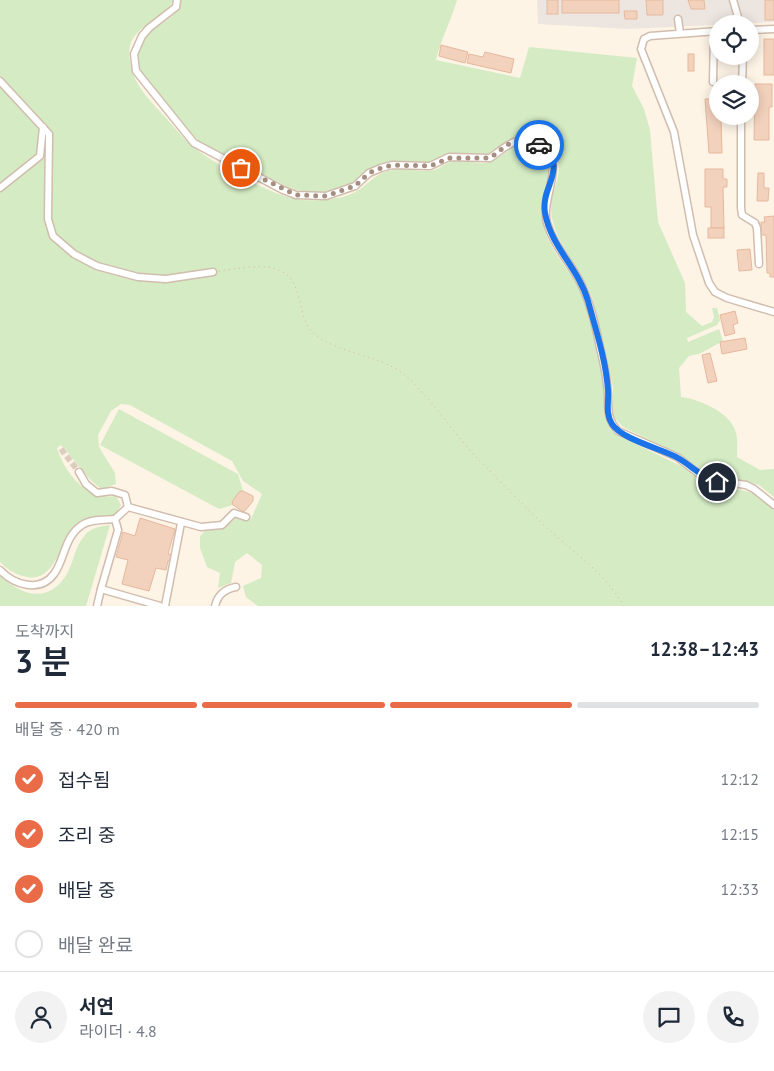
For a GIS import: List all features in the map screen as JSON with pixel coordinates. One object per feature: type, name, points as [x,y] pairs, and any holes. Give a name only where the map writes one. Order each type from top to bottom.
[{"type":"street","points":[[177,0],[176,7],[149,28],[142,36],[134,54],[136,71],[194,143],[296,195],[326,196],[344,192],[355,186],[369,173],[392,165],[430,166],[456,157],[490,158],[506,145],[518,140],[529,141],[544,148],[553,159],[554,168],[544,211],[559,250],[582,284],[588,299],[605,371],[608,393],[607,411],[612,425],[618,431],[677,457],[706,479],[746,485],[770,499],[774,504]]},
{"type":"street","points":[[732,0],[737,15]]},
{"type":"street","points":[[678,19],[680,33]]},
{"type":"street","points":[[759,29],[774,28]]},
{"type":"street","points":[[709,31],[650,36],[644,39],[641,49],[674,132],[692,235],[714,292],[727,298],[774,312]]},
{"type":"street","points":[[0,81],[38,119],[49,134],[48,219],[54,236],[74,254],[97,266],[138,277],[166,279],[213,272]]},
{"type":"street","points":[[741,125],[741,208],[742,215],[755,223],[757,228],[759,264]]},
{"type":"street","points":[[0,188],[40,156],[43,127]]},
{"type":"street","points":[[79,472],[86,484],[97,494],[112,491],[125,495],[128,507]]},
{"type":"street","points":[[0,570],[18,584],[31,586],[42,583],[54,574],[72,533],[83,523],[115,519],[128,507]]},
{"type":"street","points":[[128,507],[201,527],[222,525],[234,513],[246,517]]},
{"type":"street","points":[[96,606],[118,530],[115,519]]},
{"type":"street","points":[[165,606],[181,523]]},
{"type":"street","points":[[215,606],[217,599],[226,589],[236,587]]},
{"type":"street","points":[[101,589],[160,606]]},
{"type":"path","points":[[213,272],[251,267],[278,270],[292,280],[304,317],[315,335],[335,346],[389,365],[406,376],[476,457],[546,527],[588,561],[624,606]]},
{"type":"shaded area","points":[[537,0],[774,0],[774,22],[759,23],[759,15],[709,15],[709,25],[628,29],[538,24]]},
{"type":"green space","points":[[0,0],[173,0],[164,13],[138,32],[130,46],[129,57],[131,67],[139,86],[181,135],[200,152],[228,170],[261,187],[291,198],[316,200],[337,198],[357,191],[378,175],[387,171],[403,169],[429,171],[459,161],[485,163],[492,161],[517,145],[530,144],[538,148],[548,158],[551,166],[542,208],[543,222],[550,244],[581,292],[585,303],[603,368],[606,417],[610,428],[613,433],[681,466],[706,482],[753,493],[774,510],[774,606],[258,606],[246,597],[243,586],[261,578],[262,565],[247,553],[235,562],[231,583],[218,588],[220,573],[207,567],[200,548],[200,536],[205,531],[225,528],[236,518],[251,519],[262,494],[243,481],[232,461],[130,405],[121,404],[111,411],[98,435],[99,447],[115,473],[116,484],[102,489],[86,475],[61,445],[57,448],[66,467],[79,483],[96,494],[116,496],[121,505],[116,514],[92,517],[79,522],[67,538],[52,566],[45,573],[37,577],[23,576],[6,567],[0,562]]},
{"type":"green space","points":[[181,0],[457,0],[436,60],[520,78],[529,47],[637,58],[632,86],[644,109],[650,130],[658,222],[685,283],[686,312],[702,326],[712,322],[714,317],[712,308],[717,308],[720,320],[717,325],[687,338],[688,342],[719,329],[723,341],[699,354],[689,356],[679,368],[681,397],[714,408],[728,419],[736,433],[737,457],[760,470],[774,469],[774,497],[759,485],[706,472],[678,454],[623,427],[612,415],[613,387],[592,297],[556,232],[553,221],[551,202],[559,165],[553,151],[545,144],[539,139],[522,135],[511,140],[496,152],[485,156],[451,153],[427,163],[382,164],[374,167],[347,187],[330,192],[304,192],[288,187],[202,145],[143,77],[138,61],[138,48],[143,39],[170,18],[177,10]]},
{"type":"green space","points":[[119,409],[238,474],[243,491],[239,492],[233,505],[219,509],[100,445]]},
{"type":"green space","points":[[110,525],[86,606],[0,606],[0,575],[24,592],[41,594],[50,591],[65,577],[78,545],[85,535],[93,529]]},
{"type":"building","points":[[547,0],[558,0],[558,14],[547,14]]},
{"type":"building","points":[[562,0],[619,0],[619,13],[562,13]]},
{"type":"building","points":[[646,0],[663,0],[663,15],[647,15]]},
{"type":"building","points":[[688,0],[704,0],[705,9],[691,9]]},
{"type":"building","points":[[765,0],[774,0],[774,20],[765,20]]},
{"type":"building","points":[[624,11],[637,11],[637,19],[625,19]]},
{"type":"building","points":[[764,39],[774,39],[774,75],[764,75]]},
{"type":"building","points":[[441,45],[468,52],[465,63],[439,56]]},
{"type":"building","points":[[485,52],[514,59],[511,73],[467,63],[469,54],[483,57]]},
{"type":"building","points":[[688,54],[694,54],[694,71],[688,71]]},
{"type":"building","points":[[759,84],[772,84],[772,107],[769,107],[769,140],[754,140],[754,125],[759,125]]},
{"type":"building","points":[[705,99],[709,99],[709,125],[721,125],[722,153],[709,153]]},
{"type":"building","points":[[705,169],[723,169],[723,179],[727,179],[727,187],[723,187],[724,228],[711,228],[711,207],[705,207]]},
{"type":"building","points":[[758,173],[764,173],[764,188],[769,188],[768,201],[757,201]]},
{"type":"building","points":[[774,216],[774,277],[770,277],[770,273],[767,273],[766,235],[761,235],[761,222],[765,222],[764,217]]},
{"type":"building","points":[[708,228],[724,228],[724,238],[708,238]]},
{"type":"building","points":[[750,249],[752,270],[739,271],[737,250]]},
{"type":"building","points":[[735,311],[738,323],[733,325],[735,333],[725,336],[720,315]]},
{"type":"building","points":[[745,338],[747,349],[722,354],[720,342]]},
{"type":"building","points":[[710,353],[717,381],[708,383],[702,355]]},
{"type":"building","points":[[243,491],[253,496],[253,501],[244,512],[233,505],[232,502],[239,492]]},
{"type":"building","points":[[140,518],[175,529],[168,554],[172,555],[171,562],[168,561],[166,570],[156,568],[149,591],[122,584],[128,560],[116,557],[123,532],[135,536]]},
{"type":"tunnel","points":[[61,449],[79,472]]},
{"type":"way so far","points":[[241,168],[296,195],[326,196],[344,192],[355,186],[369,173],[392,165],[417,167],[430,166],[439,161],[456,157],[490,158],[506,145],[518,140],[529,141],[539,145]]},
{"type":"route","points":[[539,145],[550,154],[553,159],[554,168],[544,211],[559,250],[582,284],[588,299],[605,371],[608,393],[607,411],[612,425],[618,431],[677,457],[706,479],[717,482]]}]
